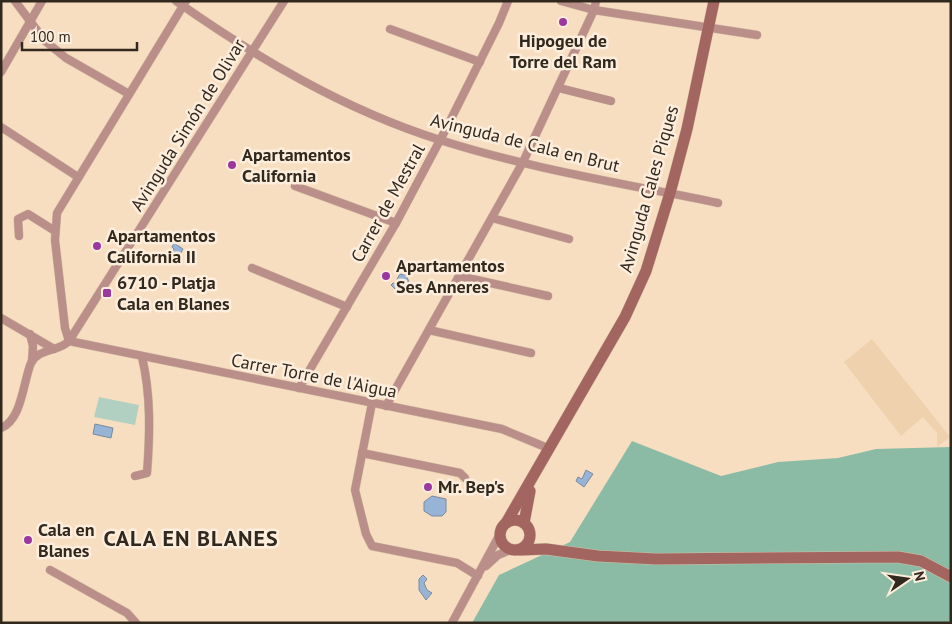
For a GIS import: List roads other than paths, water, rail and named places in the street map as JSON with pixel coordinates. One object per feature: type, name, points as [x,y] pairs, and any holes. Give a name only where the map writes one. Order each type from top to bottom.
[{"type":"street","points":[[15,1],[45,41],[66,58],[129,94]]},
{"type":"street","points":[[1,72],[42,1]]},
{"type":"street","name":"Avinguda de Cala en Brut","points":[[176,1],[185,4],[310,86],[392,123],[440,140],[523,162],[718,203]]},
{"type":"street","name":"Avinguda Simón de Olivar","points":[[69,341],[284,1]]},
{"type":"street","name":"Carrer de Mestral","points":[[299,388],[396,223],[480,62],[508,1]]},
{"type":"street","points":[[561,1],[594,10],[757,35]]},
{"type":"street","points":[[386,406],[523,162],[559,88],[594,10],[596,1]]},
{"type":"street","name":"Avinguda Cales Piques","points":[[506,523],[550,450],[625,317],[646,271],[670,193],[714,1]]},
{"type":"street","points":[[32,361],[40,353],[64,347],[69,341],[65,328],[55,231],[57,213],[185,4]]},
{"type":"street","points":[[390,29],[480,62]]},
{"type":"street","points":[[559,88],[611,102]]},
{"type":"street","points":[[1,127],[78,177]]},
{"type":"street","points":[[294,186],[396,223]]},
{"type":"street","points":[[19,236],[18,219],[28,214],[55,231]]},
{"type":"street","points":[[492,218],[569,238]]},
{"type":"street","points":[[252,268],[347,307]]},
{"type":"street","points":[[459,276],[548,296]]},
{"type":"street","points":[[1,318],[54,349]]},
{"type":"street","points":[[429,330],[531,353]]},
{"type":"street","points":[[1,428],[8,425],[15,415],[32,361],[30,334]]},
{"type":"street","name":"Carrer Torre de l'Aigua","points":[[69,341],[502,429],[550,450]]},
{"type":"street","points":[[135,476],[147,473],[150,433],[148,392],[142,357]]},
{"type":"street","points":[[372,403],[355,490],[366,534],[372,546],[457,563],[480,572]]},
{"type":"street","points":[[362,453],[460,473],[464,478]]},
{"type":"street","name":"Avinguda Cales Piques","points":[[526,527],[532,481]]},
{"type":"street","points":[[452,623],[506,523],[517,520],[536,539],[556,550]]},
{"type":"street","points":[[480,572],[498,555],[515,550],[529,541],[526,527]]},
{"type":"street","points":[[500,534],[501,541],[515,550],[556,550],[598,556],[656,558],[898,557],[921,561],[951,577]]},
{"type":"street","points":[[50,570],[127,613],[136,623]]},
{"type":"water","points":[[174,243],[183,249],[176,262],[169,257],[174,249],[172,247]]},
{"type":"water","points":[[400,274],[406,275],[409,282],[405,289],[397,291],[391,285],[393,283],[399,284],[397,279]]},
{"type":"water","points":[[95,424],[113,428],[111,438],[93,434]]},
{"type":"water","points":[[586,470],[593,474],[584,487],[576,481],[578,477],[582,479]]},
{"type":"water","points":[[432,496],[446,499],[446,512],[442,516],[432,516],[424,511],[424,502]]},
{"type":"water","points":[[423,575],[427,579],[424,583],[427,590],[432,593],[426,600],[419,590],[419,579]]},
{"type":"place","name":"Hipogeu de Torre del Ram","points":[[563,22]]},
{"type":"place","name":"Apartamentos California","points":[[232,165]]},
{"type":"place","name":"Apartamentos California II","points":[[97,246]]},
{"type":"place","name":"Apartamentos Ses Anneres","points":[[386,276]]},
{"type":"place","name":"6710 - Platja Cala en Blanes","points":[[107,293]]},
{"type":"place","name":"Mr. Bep's","points":[[428,487]]},
{"type":"place","name":"Cala en Blanes","points":[[28,540]]},
{"type":"district","name":"CALA EN BLANES","points":[[191,538]]}]
